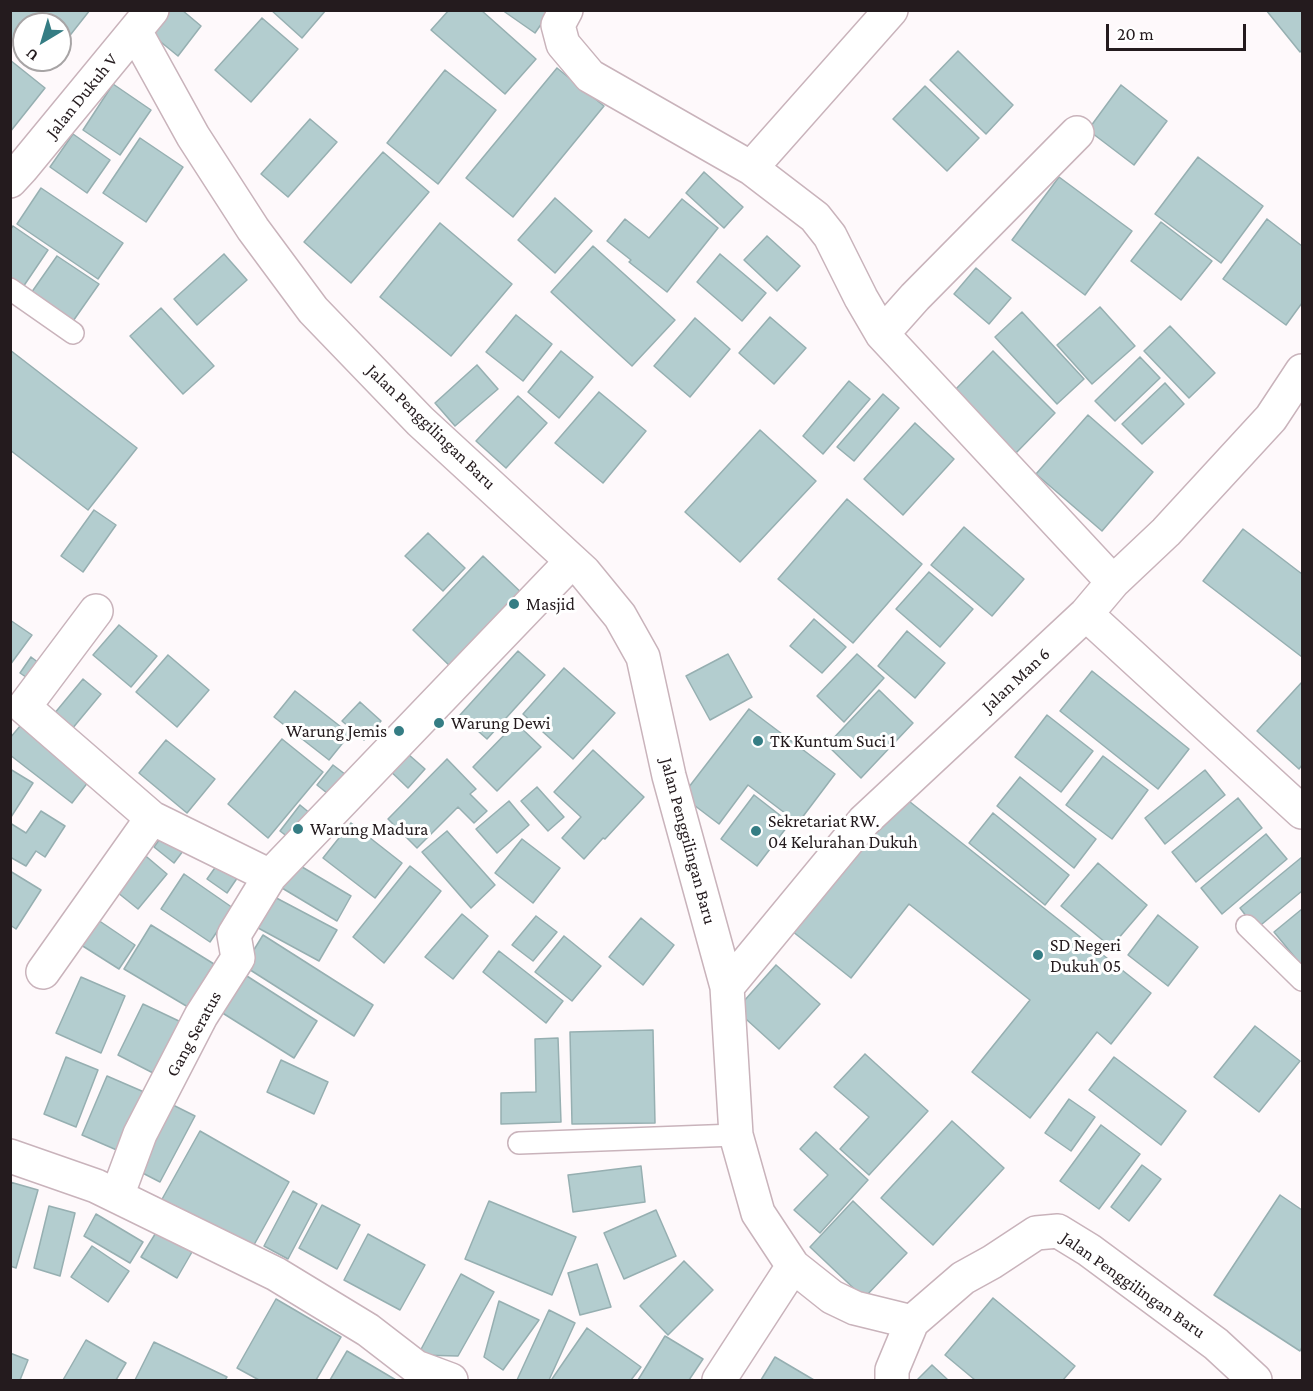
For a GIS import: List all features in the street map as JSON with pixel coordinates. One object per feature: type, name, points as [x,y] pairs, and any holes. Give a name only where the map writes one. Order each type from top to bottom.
[{"type":"street","points":[[566,10],[558,25],[563,44],[590,76],[751,168],[815,217],[831,236],[861,298],[882,334],[1113,582]]},
{"type":"street","points":[[751,168],[891,10]]},
{"type":"street","name":"Jalan Dukuh V","points":[[10,181],[144,21]]},
{"type":"street","name":"Jalan Penggilingan Baru","points":[[144,21],[193,136],[247,220],[313,310],[420,422],[584,572],[620,616],[643,657],[669,776],[727,987],[736,1135],[758,1213],[793,1266],[839,1301],[855,1308],[912,1322],[963,1278],[1036,1233],[1058,1231],[1089,1250],[1216,1344],[1255,1380]]},
{"type":"street","points":[[882,334],[915,297],[1077,133]]},
{"type":"street","name":"Jalan Man 6","points":[[727,987],[864,821],[1086,614],[1113,582],[1166,532],[1271,418],[1302,371]]},
{"type":"street","name":"Gang Seratus","points":[[117,1196],[140,1134],[201,1016],[238,958],[234,935],[270,876],[572,561]]},
{"type":"street","points":[[96,611],[24,707],[152,819],[270,876]]},
{"type":"street","points":[[1086,614],[1302,812]]},
{"type":"street","points":[[43,972],[152,819]]},
{"type":"street","points":[[10,1156],[96,1186],[276,1274],[368,1330],[414,1374],[452,1380]]},
{"type":"street","points":[[718,1380],[793,1266]]},
{"type":"street","points":[[892,1380],[892,1370],[912,1322]]},
{"type":"lane","points":[[10,289],[74,333]]},
{"type":"lane","points":[[1247,926],[1302,980]]},
{"type":"lane","points":[[519,1143],[736,1135]]},
{"type":"building","points":[[10,10],[90,10],[72,33],[72,12],[12,12],[12,39],[10,37]]},
{"type":"building","points":[[169,10],[182,10],[201,26],[178,56],[151,34]]},
{"type":"building","points":[[271,10],[326,10],[302,38]]},
{"type":"building","points":[[449,10],[481,10],[536,59],[505,94],[431,30]]},
{"type":"building","points":[[502,10],[551,10],[535,33]]},
{"type":"building","points":[[1266,10],[1302,10],[1302,50],[1300,52]]},
{"type":"building","points":[[262,18],[298,49],[251,102],[215,70]]},
{"type":"building","points":[[958,51],[1013,105],[986,134],[930,80]]},
{"type":"building","points":[[10,60],[12,72],[25,72],[45,88],[10,132]]},
{"type":"building","points":[[557,68],[604,106],[513,217],[466,178]]},
{"type":"building","points":[[445,70],[496,110],[438,184],[387,143]]},
{"type":"building","points":[[113,84],[151,110],[120,155],[83,130]]},
{"type":"building","points":[[1121,85],[1167,121],[1134,165],[1088,130]]},
{"type":"building","points":[[925,86],[979,138],[947,171],[893,119]]},
{"type":"building","points":[[310,119],[337,142],[288,197],[261,174]]},
{"type":"building","points":[[73,134],[110,160],[87,193],[50,167]]},
{"type":"building","points":[[140,138],[183,167],[146,222],[103,193]]},
{"type":"building","points":[[383,152],[429,192],[351,283],[304,242]]},
{"type":"building","points":[[1198,157],[1263,206],[1221,263],[1155,214]]},
{"type":"building","points":[[704,172],[743,207],[724,228],[686,193]]},
{"type":"building","points":[[1059,177],[1132,231],[1085,295],[1012,240]]},
{"type":"building","points":[[41,188],[123,243],[98,279],[17,224]]},
{"type":"building","points":[[555,198],[592,231],[555,273],[518,240]]},
{"type":"building","points":[[682,199],[718,228],[667,292],[607,241],[625,219],[649,238]]},
{"type":"building","points":[[1267,219],[1302,246],[1302,303],[1286,325],[1223,279]]},
{"type":"building","points":[[1161,222],[1212,261],[1181,300],[1131,261]]},
{"type":"building","points":[[440,223],[512,284],[451,356],[380,297]]},
{"type":"building","points":[[13,226],[48,250],[21,290],[10,283],[10,230]]},
{"type":"building","points":[[767,236],[800,266],[777,291],[744,260]]},
{"type":"building","points":[[593,246],[675,320],[632,366],[551,292]]},
{"type":"building","points":[[224,254],[247,280],[197,325],[174,299]]},
{"type":"building","points":[[720,254],[766,293],[742,321],[697,282]]},
{"type":"building","points":[[57,256],[99,284],[71,324],[29,296]]},
{"type":"building","points":[[976,268],[1011,298],[989,324],[954,294]]},
{"type":"building","points":[[1100,307],[1135,346],[1092,384],[1057,345]]},
{"type":"building","points":[[161,308],[214,366],[183,394],[130,336]]},
{"type":"building","points":[[1022,312],[1084,379],[1057,404],[995,337]]},
{"type":"building","points":[[516,315],[552,344],[523,381],[486,352]]},
{"type":"building","points":[[770,317],[806,348],[774,384],[739,353]]},
{"type":"building","points":[[695,318],[730,349],[690,397],[654,366]]},
{"type":"building","points":[[1170,326],[1215,373],[1189,398],[1144,351]]},
{"type":"building","points":[[10,350],[137,448],[88,510],[10,450]]},
{"type":"building","points":[[561,351],[593,377],[559,418],[528,392]]},
{"type":"building","points":[[993,351],[1055,413],[1015,454],[953,392]]},
{"type":"building","points":[[1140,357],[1160,378],[1115,421],[1095,401]]},
{"type":"building","points":[[477,365],[498,389],[455,426],[435,403]]},
{"type":"building","points":[[849,381],[870,399],[823,454],[803,436]]},
{"type":"building","points":[[1165,383],[1184,404],[1142,444],[1122,424]]},
{"type":"building","points":[[599,392],[646,431],[603,483],[555,443]]},
{"type":"building","points":[[883,394],[899,408],[854,461],[837,447]]},
{"type":"building","points":[[518,396],[547,423],[506,468],[476,441]]},
{"type":"building","points":[[1088,415],[1153,472],[1102,531],[1036,474]]},
{"type":"building","points":[[915,423],[954,459],[903,515],[864,479]]},
{"type":"building","points":[[760,430],[816,481],[740,562],[685,512]]},
{"type":"building","points":[[847,499],[922,564],[853,643],[778,579]]},
{"type":"building","points":[[94,510],[116,525],[83,572],[61,556]]},
{"type":"building","points":[[964,527],[1024,579],[992,616],[931,565]]},
{"type":"building","points":[[1243,529],[1302,574],[1302,657],[1203,581]]},
{"type":"building","points":[[428,533],[465,568],[443,591],[405,556]]},
{"type":"building","points":[[483,556],[527,598],[457,673],[413,630]]},
{"type":"building","points":[[929,572],[973,609],[940,647],[896,609]]},
{"type":"building","points":[[814,619],[846,647],[822,673],[790,646]]},
{"type":"building","points":[[10,620],[32,635],[10,665]]},
{"type":"building","points":[[119,625],[157,656],[131,687],[93,655]]},
{"type":"building","points":[[907,631],[945,663],[915,698],[878,666]]},
{"type":"building","points":[[518,651],[545,675],[487,739],[460,715]]},
{"type":"building","points":[[728,654],[752,697],[710,720],[686,676]]},
{"type":"building","points":[[857,654],[884,678],[844,722],[817,696]]},
{"type":"building","points":[[168,655],[209,690],[177,727],[136,692]]},
{"type":"building","points":[[31,657],[47,669],[36,684],[20,673]]},
{"type":"building","points":[[564,668],[615,713],[573,759],[523,714]]},
{"type":"building","points":[[1092,671],[1189,749],[1158,789],[1060,711]]},
{"type":"building","points":[[83,679],[101,694],[67,735],[49,720]]},
{"type":"building","points":[[1302,682],[1302,765],[1299,769],[1257,731]]},
{"type":"building","points":[[879,690],[913,723],[861,778],[827,745]]},
{"type":"building","points":[[295,691],[350,734],[329,760],[274,717]]},
{"type":"building","points":[[360,702],[381,721],[364,740],[342,721]]},
{"type":"building","name":"TK Kuntum Suci 1","points":[[749,709],[835,774],[798,823],[748,785],[719,824],[682,796]]},
{"type":"building","points":[[1047,715],[1093,751],[1061,792],[1015,757]]},
{"type":"building","points":[[26,719],[95,773],[72,803],[10,755],[10,738]]},
{"type":"building","points":[[516,723],[541,747],[497,791],[473,767]]},
{"type":"building","points":[[282,739],[323,772],[268,838],[228,804]]},
{"type":"building","points":[[166,740],[215,779],[187,813],[139,773]]},
{"type":"building","points":[[400,747],[425,769],[408,788],[384,765]]},
{"type":"building","points":[[593,750],[644,797],[584,859],[562,838],[581,817],[554,792]]},
{"type":"building","points":[[1103,756],[1148,790],[1112,839],[1066,805]]},
{"type":"building","points":[[447,759],[476,789],[470,794],[487,811],[474,823],[458,807],[417,848],[388,819]]},
{"type":"building","points":[[333,765],[354,781],[337,801],[317,785]]},
{"type":"building","points":[[10,769],[33,783],[11,817],[10,816]]},
{"type":"building","points":[[1205,770],[1225,795],[1165,844],[1145,818]]},
{"type":"building","points":[[1020,777],[1096,839],[1074,868],[997,806]]},
{"type":"building","points":[[537,787],[564,817],[548,831],[521,801]]},
{"type":"building","name":"SD Negeri Dukuh 05","points":[[900,794],[1151,993],[1111,1044],[1097,1032],[1030,1118],[972,1072],[1030,1000],[909,904],[851,978],[792,931]]},
{"type":"building","name":"Sekretariat RW. 04 Kelurahan Dukuh","points":[[754,795],[790,823],[757,866],[721,839]]},
{"type":"building","points":[[1238,798],[1262,828],[1196,882],[1172,852]]},
{"type":"building","points":[[509,801],[529,825],[497,853],[476,829]]},
{"type":"building","points":[[300,805],[317,819],[297,844],[280,831]]},
{"type":"building","points":[[41,811],[65,826],[45,857],[36,851],[26,866],[10,857],[10,823],[26,833]]},
{"type":"building","points":[[993,813],[1069,875],[1045,905],[969,843]]},
{"type":"building","points":[[351,823],[402,863],[375,898],[323,858]]},
{"type":"building","points":[[447,831],[495,885],[471,908],[422,852]]},
{"type":"building","points":[[1266,834],[1287,859],[1222,914],[1201,888]]},
{"type":"building","points":[[162,836],[183,851],[174,863],[154,847]]},
{"type":"building","points":[[522,839],[560,868],[533,903],[495,873]]},
{"type":"building","points":[[141,852],[167,874],[138,909],[112,888]]},
{"type":"building","points":[[1302,857],[1302,891],[1256,929],[1240,908]]},
{"type":"building","points":[[222,858],[242,871],[227,893],[207,879]]},
{"type":"building","points":[[292,861],[351,896],[337,921],[277,885]]},
{"type":"building","points":[[1098,863],[1147,905],[1111,947],[1061,906]]},
{"type":"building","points":[[410,866],[441,891],[384,963],[353,937]]},
{"type":"building","points":[[10,871],[41,890],[16,929],[10,925]]},
{"type":"building","points":[[184,874],[233,908],[210,942],[161,909]]},
{"type":"building","points":[[265,892],[337,930],[319,961],[249,923]]},
{"type":"building","points":[[1302,909],[1302,966],[1274,932]]},
{"type":"building","points":[[462,914],[488,936],[453,979],[425,957]]},
{"type":"building","points":[[1158,915],[1198,947],[1168,986],[1128,955]]},
{"type":"building","points":[[536,916],[557,932],[533,961],[512,945]]},
{"type":"building","points":[[95,918],[135,945],[119,969],[78,943]]},
{"type":"building","points":[[641,918],[674,945],[643,985],[609,957]]},
{"type":"building","points":[[151,925],[214,964],[188,1007],[124,969]]},
{"type":"building","points":[[263,935],[373,1005],[354,1036],[244,966]]},
{"type":"building","points":[[564,936],[601,966],[572,1001],[535,972]]},
{"type":"building","points":[[499,951],[563,1001],[546,1023],[483,972]]},
{"type":"building","points":[[776,965],[820,1004],[779,1049],[736,1010]]},
{"type":"building","points":[[236,969],[317,1021],[294,1058],[213,1007]]},
{"type":"building","points":[[81,977],[125,996],[101,1053],[56,1033]]},
{"type":"building","points":[[143,1004],[181,1022],[155,1074],[118,1055]]},
{"type":"building","points":[[1255,1026],[1300,1061],[1259,1112],[1214,1077]]},
{"type":"building","points":[[653,1030],[655,1123],[572,1124],[570,1032]]},
{"type":"building","points":[[558,1038],[561,1122],[501,1124],[501,1093],[536,1092],[535,1039]]},
{"type":"building","points":[[865,1054],[928,1111],[869,1175],[840,1149],[869,1117],[834,1087]]},
{"type":"building","points":[[66,1057],[98,1070],[76,1127],[44,1114]]},
{"type":"building","points":[[1114,1057],[1186,1111],[1161,1145],[1089,1090]]},
{"type":"building","points":[[281,1060],[328,1082],[314,1114],[267,1092]]},
{"type":"building","points":[[107,1076],[144,1092],[119,1151],[82,1135]]},
{"type":"building","points":[[1069,1099],[1095,1117],[1071,1151],[1045,1133]]},
{"type":"building","points":[[163,1100],[195,1116],[160,1182],[129,1166]]},
{"type":"building","points":[[952,1121],[1004,1168],[933,1245],[881,1198]]},
{"type":"building","points":[[1101,1125],[1140,1154],[1099,1209],[1060,1181]]},
{"type":"building","points":[[200,1131],[289,1182],[250,1252],[161,1201]]},
{"type":"building","points":[[816,1132],[868,1180],[820,1233],[794,1210],[828,1175],[800,1149]]},
{"type":"building","points":[[1142,1165],[1161,1179],[1129,1221],[1111,1207]]},
{"type":"building","points":[[641,1166],[645,1202],[573,1212],[568,1175]]},
{"type":"building","points":[[10,1182],[38,1190],[16,1268],[10,1266]]},
{"type":"building","points":[[293,1191],[317,1204],[288,1259],[264,1246]]},
{"type":"building","points":[[1280,1195],[1302,1210],[1302,1347],[1300,1351],[1214,1295]]},
{"type":"building","points":[[489,1201],[576,1237],[552,1295],[465,1259]]},
{"type":"building","points":[[853,1201],[907,1253],[864,1298],[810,1247]]},
{"type":"building","points":[[322,1205],[360,1225],[337,1269],[299,1248]]},
{"type":"building","points":[[49,1206],[75,1213],[60,1276],[34,1268]]},
{"type":"building","points":[[656,1210],[676,1256],[624,1279],[604,1233]]},
{"type":"building","points":[[96,1214],[143,1242],[130,1263],[84,1236]]},
{"type":"building","points":[[157,1231],[192,1252],[177,1278],[141,1257]]},
{"type":"building","points":[[368,1234],[425,1265],[400,1310],[344,1280]]},
{"type":"building","points":[[92,1246],[129,1271],[108,1302],[71,1277]]},
{"type":"building","points":[[684,1261],[713,1290],[668,1335],[640,1306]]},
{"type":"building","points":[[597,1264],[611,1307],[580,1315],[568,1273]]},
{"type":"building","points":[[461,1274],[494,1292],[458,1356],[418,1355]]},
{"type":"building","points":[[993,1298],[1075,1366],[1063,1380],[975,1380],[945,1355]]},
{"type":"building","points":[[276,1299],[341,1337],[316,1380],[259,1380],[237,1368]]},
{"type":"building","points":[[499,1301],[539,1320],[503,1370],[484,1357]]},
{"type":"building","points":[[549,1310],[575,1323],[549,1380],[517,1380]]},
{"type":"building","points":[[587,1328],[641,1367],[631,1380],[552,1379]]},
{"type":"building","points":[[665,1336],[703,1359],[689,1380],[638,1380]]},
{"type":"building","points":[[86,1340],[126,1363],[116,1380],[63,1380]]},
{"type":"building","points":[[154,1342],[227,1377],[225,1380],[135,1380]]},
{"type":"building","points":[[347,1351],[396,1380],[330,1380]]},
{"type":"building","points":[[10,1353],[28,1360],[20,1380],[10,1380]]},
{"type":"building","points":[[775,1357],[814,1380],[761,1380]]},
{"type":"building","points":[[932,1365],[948,1380],[917,1380]]},
{"type":"place","name":"Masjid","points":[[514,604]]},
{"type":"place","name":"Warung Dewi","points":[[439,723]]},
{"type":"place","name":"Warung Jemis","points":[[399,731]]},
{"type":"place","name":"TK Kuntum Suci 1","points":[[758,741]]},
{"type":"place","name":"Warung Madura","points":[[298,829]]},
{"type":"place","name":"Sekretariat RW. 04 Kelurahan Dukuh","points":[[756,831]]},
{"type":"place","name":"SD Negeri Dukuh 05","points":[[1038,955]]}]
